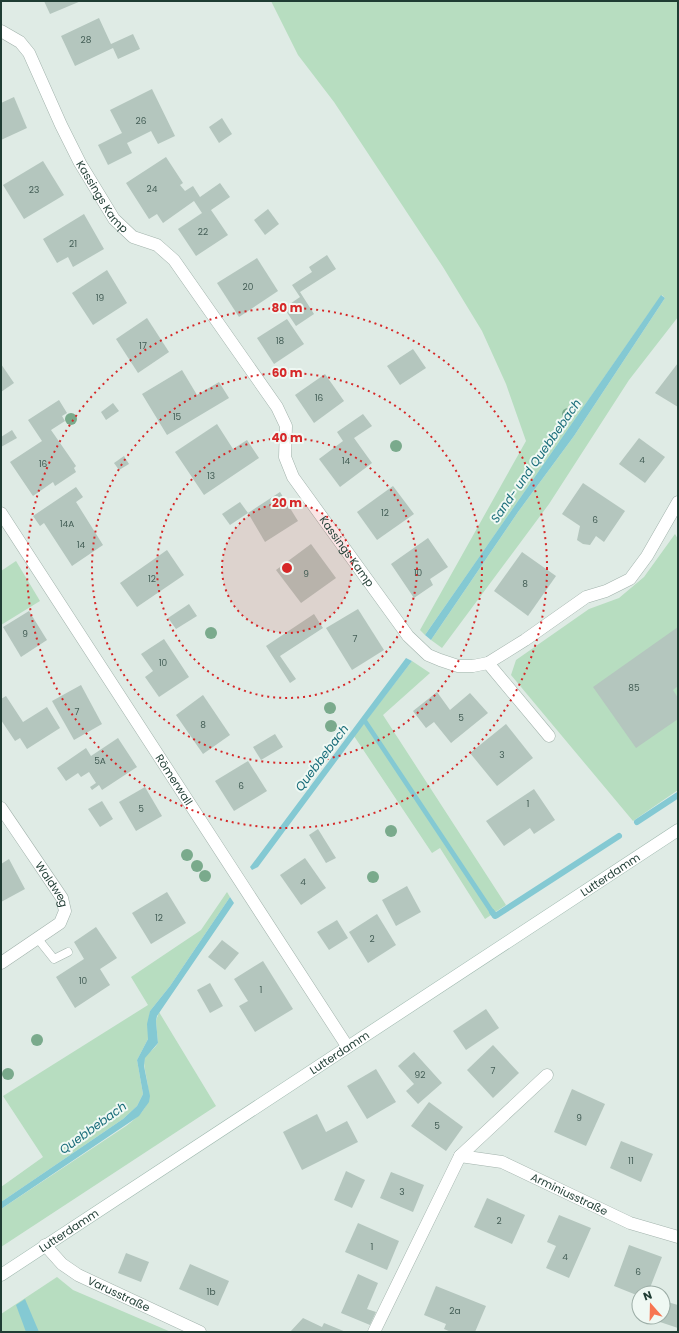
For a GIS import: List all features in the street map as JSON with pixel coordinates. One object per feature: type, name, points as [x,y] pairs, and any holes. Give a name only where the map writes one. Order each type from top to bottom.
[{"type":"street","name":"Kassings Kamp","points":[[1,31],[20,42],[29,53],[61,125],[80,163],[114,220],[133,237],[157,245],[174,260],[277,407],[286,426],[285,457],[293,477],[408,636],[428,655],[458,666],[473,666],[488,663],[525,640],[586,597],[606,591],[630,579],[651,551],[678,502]]},
{"type":"street","name":"Römerwall","points":[[1,513],[346,1046]]},
{"type":"street","points":[[488,663],[549,736]]},
{"type":"street","name":"Waldweg","points":[[1,808],[64,904],[65,911],[60,923],[1,964]]},
{"type":"street","name":"Lutterdamm","points":[[1,1275],[346,1046],[678,830]]},
{"type":"street","points":[[374,1332],[460,1156],[547,1075]]},
{"type":"street","name":"Arminiusstraße","points":[[460,1156],[502,1162],[630,1223],[678,1237]]},
{"type":"street","name":"Varusstraße","points":[[45,1245],[62,1264],[78,1275],[200,1332]]},
{"type":"lane","points":[[38,939],[54,959],[68,952]]},
{"type":"green space","points":[[271,1],[678,1],[678,317],[629,380],[549,504],[442,648],[431,640],[518,512],[574,436],[665,298],[662,295],[646,317],[425,635],[420,630],[526,441],[506,384],[482,331],[443,267],[334,102],[298,55]]},
{"type":"green space","points":[[675,534],[678,539],[678,790],[633,821],[511,675],[516,660],[589,609],[619,598],[644,577]]},
{"type":"green space","points":[[16,561],[40,601],[1,625],[1,571]]},
{"type":"green space","points":[[412,661],[430,673],[383,715],[506,905],[485,919],[440,848],[432,853],[354,736]]},
{"type":"green space","points":[[227,892],[230,897],[170,986],[150,1011],[148,1039],[137,1060],[143,1094],[137,1106],[123,1119],[1,1202],[1,1187],[43,1157],[3,1096],[148,1005],[131,977],[201,930]]},
{"type":"green space","points":[[159,1012],[216,1106],[1,1247],[1,1209],[126,1126],[141,1113],[148,1102],[148,1089],[144,1060],[146,1055],[158,1043],[156,1021]]},
{"type":"green space","points":[[57,1277],[73,1290],[171,1332],[1,1332],[1,1314]]},
{"type":"water","points":[[661,295],[665,298],[574,436],[518,512],[431,640],[425,635]]},
{"type":"water","points":[[406,658],[412,661],[367,720],[497,915],[493,918],[364,724],[258,867],[252,870],[250,867]]},
{"type":"water","points":[[230,897],[234,903],[157,1016],[158,1043],[145,1058],[144,1066],[150,1096],[149,1102],[139,1116],[1,1209],[1,1202],[123,1119],[137,1106],[143,1094],[137,1060],[148,1039],[147,1024],[150,1011],[170,986]]},
{"type":"water","points":[[25,1299],[39,1332],[26,1332],[16,1305]]},
{"type":"building","points":[[44,1],[81,1],[50,14]]},
{"type":"building","points":[[99,18],[111,44],[133,34],[140,49],[118,59],[113,48],[75,66],[61,36]]},
{"type":"building","points":[[152,89],[175,136],[158,144],[151,131],[127,143],[132,153],[108,165],[98,145],[122,133],[110,110]]},
{"type":"building","points":[[14,97],[27,128],[1,140],[1,103]]},
{"type":"building","points":[[222,118],[232,134],[219,143],[209,127]]},
{"type":"building","points":[[166,157],[183,183],[180,185],[185,191],[193,186],[200,197],[220,183],[230,197],[211,210],[228,235],[196,256],[178,229],[202,213],[194,201],[163,223],[157,214],[149,219],[126,183]]},
{"type":"building","points":[[43,161],[64,195],[24,219],[3,185]]},
{"type":"building","points":[[268,209],[279,224],[265,235],[254,220]]},
{"type":"building","points":[[84,214],[104,249],[73,267],[68,257],[57,263],[43,239]]},
{"type":"building","points":[[327,255],[336,269],[300,292],[314,314],[296,326],[284,308],[300,297],[292,285],[312,272],[309,267]]},
{"type":"building","points":[[257,258],[278,291],[239,317],[217,283]]},
{"type":"building","points":[[107,270],[127,303],[93,325],[72,293]]},
{"type":"building","points":[[147,318],[169,352],[138,373],[116,339]]},
{"type":"building","points":[[287,319],[304,344],[274,364],[257,338]]},
{"type":"building","points":[[413,349],[426,368],[400,385],[387,366]]},
{"type":"building","points":[[678,363],[678,407],[655,393]]},
{"type":"building","points":[[1,364],[14,383],[1,392]]},
{"type":"building","points":[[182,370],[197,395],[219,382],[229,398],[167,435],[142,394]]},
{"type":"building","points":[[325,374],[344,401],[314,423],[295,395]]},
{"type":"building","points":[[59,400],[67,413],[62,416],[65,421],[51,430],[76,466],[74,468],[76,472],[55,486],[53,482],[33,496],[10,462],[42,441],[28,420]]},
{"type":"building","points":[[113,403],[119,411],[106,420],[101,412]]},
{"type":"building","points":[[363,414],[372,426],[354,438],[372,463],[340,487],[319,459],[343,441],[337,432]]},
{"type":"building","points":[[217,424],[233,449],[247,440],[259,458],[204,495],[175,452]]},
{"type":"building","points":[[12,430],[17,438],[1,447],[1,437]]},
{"type":"building","points":[[639,438],[665,457],[645,483],[619,464]]},
{"type":"building","points":[[124,456],[129,464],[119,470],[114,463]]},
{"type":"building","points":[[583,483],[625,511],[604,542],[596,536],[590,545],[583,544],[577,540],[580,526],[562,514]]},
{"type":"building","points":[[393,486],[414,514],[377,540],[357,512]]},
{"type":"building","points":[[76,487],[83,497],[76,502],[103,545],[72,566],[44,523],[40,526],[33,516]]},
{"type":"building","points":[[280,492],[298,521],[265,542],[248,513]]},
{"type":"building","points":[[240,502],[248,513],[230,525],[222,514]]},
{"type":"building","points":[[428,538],[448,567],[430,579],[433,585],[414,598],[391,564]]},
{"type":"building","points":[[311,544],[336,578],[301,603],[276,570]]},
{"type":"building","points":[[167,550],[184,575],[137,607],[120,583]]},
{"type":"building","points":[[522,552],[556,576],[528,616],[494,591]]},
{"type":"building","points":[[189,604],[197,616],[176,629],[168,618]]},
{"type":"building","points":[[358,609],[384,650],[352,670],[326,628]]},
{"type":"building","points":[[29,611],[47,640],[21,657],[3,627]]},
{"type":"building","points":[[314,614],[323,628],[280,656],[296,679],[290,683],[266,646]]},
{"type":"building","points":[[678,627],[678,686],[673,690],[678,698],[678,719],[636,748],[593,687]]},
{"type":"building","points":[[164,639],[189,677],[159,697],[145,677],[153,671],[141,654]]},
{"type":"building","points":[[81,685],[102,724],[74,740],[52,701]]},
{"type":"building","points":[[437,692],[450,710],[470,693],[488,713],[451,743],[434,722],[426,728],[413,711]]},
{"type":"building","points":[[203,695],[230,735],[203,754],[176,715]]},
{"type":"building","points":[[6,696],[23,722],[47,707],[60,728],[27,749],[20,738],[15,741],[1,720],[1,699]]},
{"type":"building","points":[[506,724],[533,758],[497,786],[470,753]]},
{"type":"building","points":[[275,734],[283,747],[261,760],[253,747]]},
{"type":"building","points":[[118,738],[137,767],[102,790],[99,785],[92,790],[90,787],[96,783],[89,772],[81,777],[78,773],[66,781],[57,768],[86,748],[91,756]]},
{"type":"building","points":[[248,761],[267,791],[234,811],[215,781]]},
{"type":"building","points":[[145,787],[162,816],[136,831],[119,802]]},
{"type":"building","points":[[534,789],[555,820],[534,834],[530,828],[504,846],[486,821]]},
{"type":"building","points":[[102,801],[113,819],[100,827],[88,809]]},
{"type":"building","points":[[318,829],[336,858],[326,863],[309,835]]},
{"type":"building","points":[[305,858],[326,888],[301,905],[280,875]]},
{"type":"building","points":[[9,859],[25,889],[1,902],[1,864]]},
{"type":"building","points":[[407,886],[421,912],[396,926],[382,900]]},
{"type":"building","points":[[167,892],[186,923],[151,944],[132,913]]},
{"type":"building","points":[[377,914],[396,945],[368,963],[349,932]]},
{"type":"building","points":[[337,920],[348,938],[329,950],[317,932]]},
{"type":"building","points":[[96,927],[117,958],[100,969],[110,985],[75,1008],[56,977],[84,959],[74,942]]},
{"type":"building","points":[[222,940],[239,953],[225,970],[208,957]]},
{"type":"building","points":[[263,961],[293,1009],[255,1032],[239,1006],[248,1001],[234,979]]},
{"type":"building","points":[[210,983],[223,1006],[210,1013],[197,990]]},
{"type":"building","points":[[486,1009],[499,1028],[466,1050],[453,1031]]},
{"type":"building","points":[[493,1045],[519,1073],[493,1098],[467,1070]]},
{"type":"building","points":[[414,1052],[442,1083],[418,1104],[406,1091],[414,1084],[398,1066]]},
{"type":"building","points":[[376,1069],[396,1102],[367,1119],[347,1086]]},
{"type":"building","points":[[572,1089],[605,1104],[586,1146],[554,1132]]},
{"type":"building","points":[[429,1102],[463,1127],[446,1151],[411,1126]]},
{"type":"building","points":[[317,1114],[326,1132],[347,1121],[358,1142],[302,1170],[283,1132]]},
{"type":"building","points":[[621,1141],[653,1154],[641,1182],[610,1168]]},
{"type":"building","points":[[346,1171],[365,1180],[352,1208],[334,1200]]},
{"type":"building","points":[[391,1172],[424,1185],[413,1212],[380,1198]]},
{"type":"building","points":[[487,1198],[525,1215],[512,1244],[474,1227]]},
{"type":"building","points":[[559,1215],[591,1228],[569,1278],[546,1268],[556,1246],[547,1242]]},
{"type":"building","points":[[358,1223],[399,1241],[387,1270],[345,1252]]},
{"type":"building","points":[[629,1245],[662,1257],[651,1285],[631,1285],[631,1293],[614,1286]]},
{"type":"building","points":[[126,1253],[149,1262],[141,1282],[118,1273]]},
{"type":"building","points":[[190,1264],[229,1281],[218,1306],[179,1289]]},
{"type":"building","points":[[358,1274],[378,1283],[367,1309],[376,1312],[370,1325],[341,1313]]},
{"type":"building","points":[[436,1286],[486,1306],[475,1332],[451,1332],[444,1329],[446,1324],[424,1315]]},
{"type":"building","points":[[671,1303],[678,1305],[678,1328],[669,1325],[671,1325]]},
{"type":"building","points":[[303,1318],[322,1327],[324,1323],[346,1332],[290,1332]]},
{"type":"waterway","points":[[637,822],[678,795]]},
{"type":"waterway","points":[[492,912],[495,916],[497,915],[619,836]]},
{"type":"water label","name":"Sand- und Quebbebach","points":[[536,461]]},
{"type":"water label","name":"Quebbebach","points":[[322,758]]},
{"type":"water label","name":"Quebbebach","points":[[93,1128]]}]
